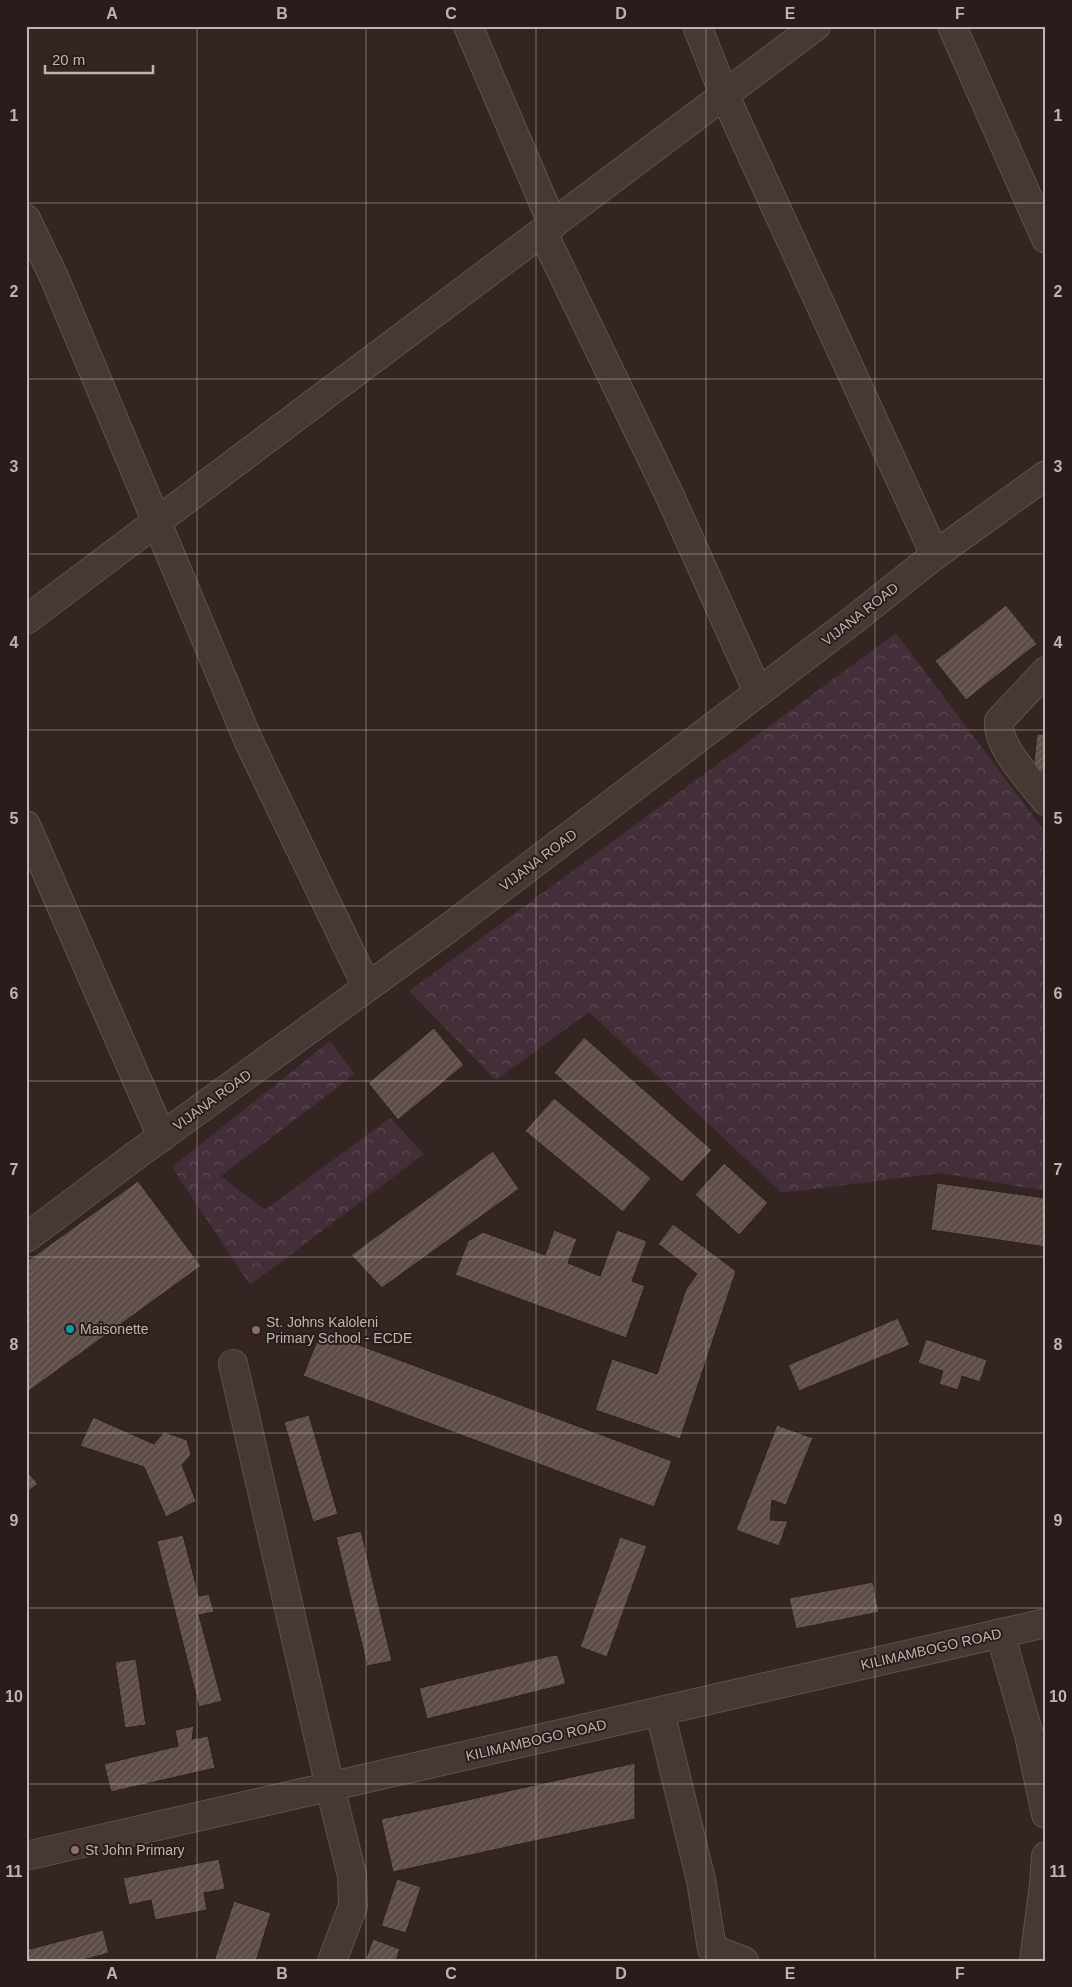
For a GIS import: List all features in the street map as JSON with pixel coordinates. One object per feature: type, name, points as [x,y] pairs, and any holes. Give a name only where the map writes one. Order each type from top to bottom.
[{"type":"street","points":[[468,26],[548,229],[758,692]]},
{"type":"street","points":[[697,26],[724,94],[935,555]]},
{"type":"street","points":[[26,620],[816,26]]},
{"type":"street","points":[[952,26],[1046,239]]},
{"type":"street","points":[[26,219],[54,277],[249,742],[367,987]]},
{"type":"street","name":"VIJANA ROAD","points":[[26,1238],[446,930],[935,555],[1046,475]]},
{"type":"street","points":[[1046,671],[999,721],[998,730],[1008,751],[1046,801]]},
{"type":"street","points":[[26,825],[162,1137]]},
{"type":"street","points":[[233,1364],[352,1875],[353,1906],[332,1961]]},
{"type":"street","name":"KILIMAMBOGO ROAD","points":[[26,1856],[1046,1623]]},
{"type":"street","points":[[1000,1633],[1029,1735],[1046,1814]]},
{"type":"street","points":[[660,1712],[701,1880],[709,1955],[744,1961]]},
{"type":"street","points":[[1034,1961],[1046,1856]]},
{"type":"green space","points":[[896,633],[1046,833],[1046,1191],[940,1173],[782,1193],[589,1012],[496,1080],[409,991]]},
{"type":"green space","points":[[330,1041],[355,1074],[221,1176],[265,1210],[390,1118],[424,1154],[250,1285],[172,1167]]},
{"type":"building","points":[[1006,605],[1037,644],[966,700],[935,661]]},
{"type":"building","points":[[1037,734],[1046,734],[1046,772],[1033,770]]},
{"type":"building","points":[[434,1028],[464,1065],[398,1120],[368,1083]]},
{"type":"building","points":[[584,1037],[712,1150],[682,1182],[554,1073]]},
{"type":"building","points":[[554,1098],[651,1178],[623,1212],[525,1131]]},
{"type":"building","points":[[493,1151],[519,1189],[382,1288],[351,1255]]},
{"type":"building","points":[[724,1163],[768,1203],[739,1235],[695,1195]]},
{"type":"building","name":"Maisonette","points":[[138,1181],[201,1266],[26,1393],[26,1262]]},
{"type":"building","points":[[937,1183],[1046,1198],[1046,1247],[931,1230]]},
{"type":"building","points":[[673,1224],[736,1271],[680,1439],[595,1410],[612,1359],[657,1374],[686,1289],[697,1274],[658,1244]]},
{"type":"building","points":[[554,1230],[577,1239],[568,1263],[600,1276],[617,1230],[647,1241],[632,1281],[645,1286],[626,1338],[455,1275],[468,1241],[483,1232],[545,1255]]},
{"type":"building","points":[[898,1318],[910,1345],[799,1391],[788,1365]]},
{"type":"building","points":[[321,1331],[672,1461],[654,1507],[303,1376]]},
{"type":"building","points":[[926,1339],[987,1360],[980,1382],[962,1376],[958,1390],[939,1384],[943,1371],[918,1363]]},
{"type":"building","points":[[309,1415],[338,1514],[313,1522],[284,1422]]},
{"type":"building","points":[[93,1417],[154,1444],[164,1432],[187,1440],[191,1455],[182,1465],[196,1501],[166,1517],[144,1467],[80,1446]]},
{"type":"building","points":[[777,1425],[813,1438],[786,1505],[772,1500],[770,1520],[788,1521],[779,1546],[736,1530]]},
{"type":"building","points":[[26,1470],[38,1484],[26,1493]]},
{"type":"building","points":[[361,1531],[392,1661],[367,1666],[336,1537]]},
{"type":"building","points":[[183,1535],[199,1596],[209,1594],[214,1612],[199,1615],[222,1701],[199,1707],[157,1541]]},
{"type":"building","points":[[620,1537],[647,1546],[607,1657],[580,1647]]},
{"type":"building","points":[[873,1582],[879,1612],[796,1629],[789,1598]]},
{"type":"building","points":[[554,1655],[558,1656],[566,1684],[427,1719],[419,1688]]},
{"type":"building","points":[[136,1659],[146,1725],[125,1728],[115,1662]]},
{"type":"building","points":[[194,1726],[192,1739],[208,1736],[215,1768],[111,1792],[104,1764],[178,1746],[175,1730]]},
{"type":"building","points":[[635,1763],[635,1819],[393,1872],[381,1819]]},
{"type":"building","points":[[219,1859],[225,1889],[204,1893],[207,1910],[155,1920],[151,1900],[129,1905],[123,1878]]},
{"type":"building","points":[[397,1879],[421,1887],[406,1933],[381,1926]]},
{"type":"building","points":[[234,1901],[271,1913],[256,1961],[214,1961]]},
{"type":"building","points":[[103,1930],[109,1953],[79,1961],[26,1961],[26,1950]]},
{"type":"building","points":[[373,1939],[400,1949],[396,1961],[365,1961]]},
{"type":"place","name":"Maisonette","points":[[70,1329]]},
{"type":"place","name":"St. Johns Kaloleni Primary School - ECDE","points":[[256,1330]]},
{"type":"place","name":"St John Primary","points":[[75,1850]]}]
